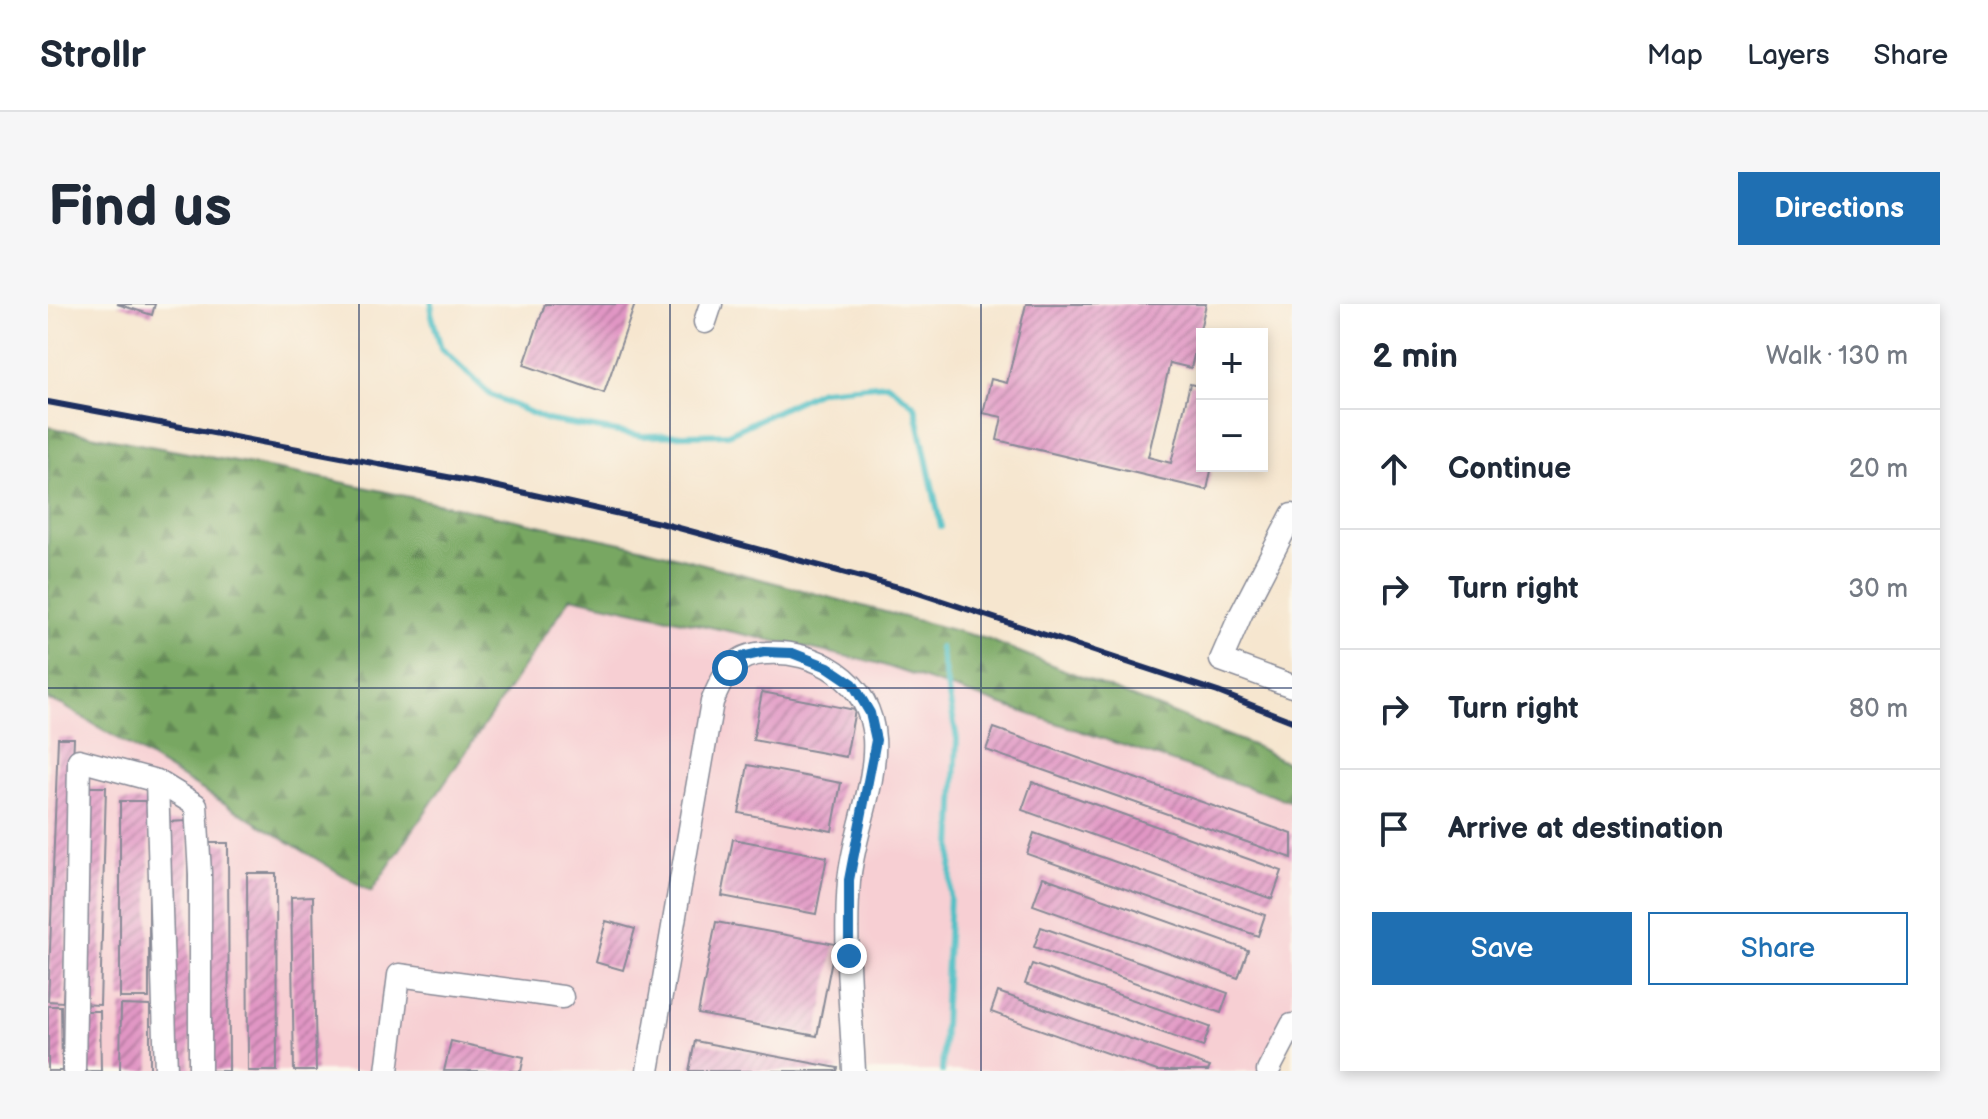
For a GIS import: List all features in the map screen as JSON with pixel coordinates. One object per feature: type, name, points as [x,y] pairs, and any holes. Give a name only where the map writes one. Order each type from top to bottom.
[{"type":"street","points":[[1292,515],[1222,655],[1292,686]]},
{"type":"street","points":[[648,1071],[712,702],[721,680],[742,657],[764,652],[792,653],[828,667],[853,684],[870,713],[876,740],[849,880],[854,1071]]},
{"type":"street","points":[[74,1071],[79,760],[157,781],[196,805],[200,874],[200,1071]]},
{"type":"street","points":[[157,781],[166,1071]]},
{"type":"street","points":[[387,1071],[399,975],[562,997]]},
{"type":"street","points":[[1268,1071],[1292,1025]]},
{"type":"shaded area","points":[[570,597],[877,663],[1292,802],[1292,1026],[1273,1071],[48,1071],[48,700],[62,705],[371,892]]},
{"type":"green space","points":[[48,427],[327,479],[640,547],[987,639],[1257,747],[1292,765],[1292,791],[1289,801],[877,663],[571,597],[371,892],[62,705],[48,700]]},
{"type":"building","points":[[117,304],[155,304],[152,315]]},
{"type":"building","points":[[545,304],[635,304],[604,393],[524,365]]},
{"type":"building","points":[[1026,304],[1206,304],[1200,328],[1196,328],[1191,368],[1170,363],[1148,457],[1171,463],[1190,384],[1196,386],[1196,472],[1211,472],[1207,490],[997,440],[1002,417],[983,413],[991,379],[1007,383]]},
{"type":"building","points":[[762,692],[855,710],[846,757],[753,740]]},
{"type":"building","points":[[994,728],[1292,834],[1292,858],[986,750]]},
{"type":"building","points":[[58,738],[74,738],[63,1002],[48,1001]]},
{"type":"building","points":[[748,765],[841,783],[832,831],[739,813]]},
{"type":"building","points":[[1032,782],[1282,871],[1272,899],[1022,810]]},
{"type":"building","points":[[85,787],[106,787],[100,1005],[80,1004]]},
{"type":"building","points":[[120,801],[149,801],[149,998],[120,998]]},
{"type":"building","points":[[188,821],[190,1071],[169,1071],[166,822]]},
{"type":"building","points":[[1034,833],[1265,915],[1258,936],[1027,854]]},
{"type":"building","points":[[733,839],[827,857],[816,914],[722,896]]},
{"type":"building","points":[[207,843],[228,843],[229,1071],[208,1071]]},
{"type":"building","points":[[247,873],[276,873],[277,1071],[248,1071]]},
{"type":"building","points":[[1043,877],[1248,950],[1238,978],[1033,905]]},
{"type":"building","points":[[313,896],[316,1071],[294,1071],[291,897]]},
{"type":"building","points":[[606,921],[635,929],[623,970],[595,962]]},
{"type":"building","points":[[716,922],[835,944],[817,1036],[698,1014]]},
{"type":"building","points":[[1041,927],[1228,993],[1221,1013],[1034,947]]},
{"type":"building","points":[[1032,964],[1210,1027],[1203,1047],[1025,984]]},
{"type":"building","points":[[998,992],[1210,1067],[1208,1071],[1157,1071],[991,1012]]},
{"type":"building","points":[[121,1005],[150,1006],[150,1071],[120,1071]]},
{"type":"building","points":[[48,1006],[61,1006],[62,1071],[48,1071]]},
{"type":"building","points":[[79,1011],[100,1011],[101,1071],[80,1071]]},
{"type":"building","points":[[451,1041],[524,1057],[521,1071],[444,1071]]},
{"type":"building","points":[[695,1041],[838,1068],[837,1071],[689,1071]]},
{"type":"waterway","points":[[432,304],[431,312],[441,348],[491,395],[547,420],[642,436],[728,434],[821,390],[888,384],[915,406],[941,527]]},
{"type":"waterway","points":[[940,648],[957,739],[942,1071]]},
{"type":"railway","points":[[48,402],[490,485],[664,524],[909,590],[1218,692],[1292,721]]},
{"type":"route","points":[[730,668],[742,657],[764,652],[792,653],[828,667],[853,684],[870,713],[876,740],[849,880],[849,956]]}]
